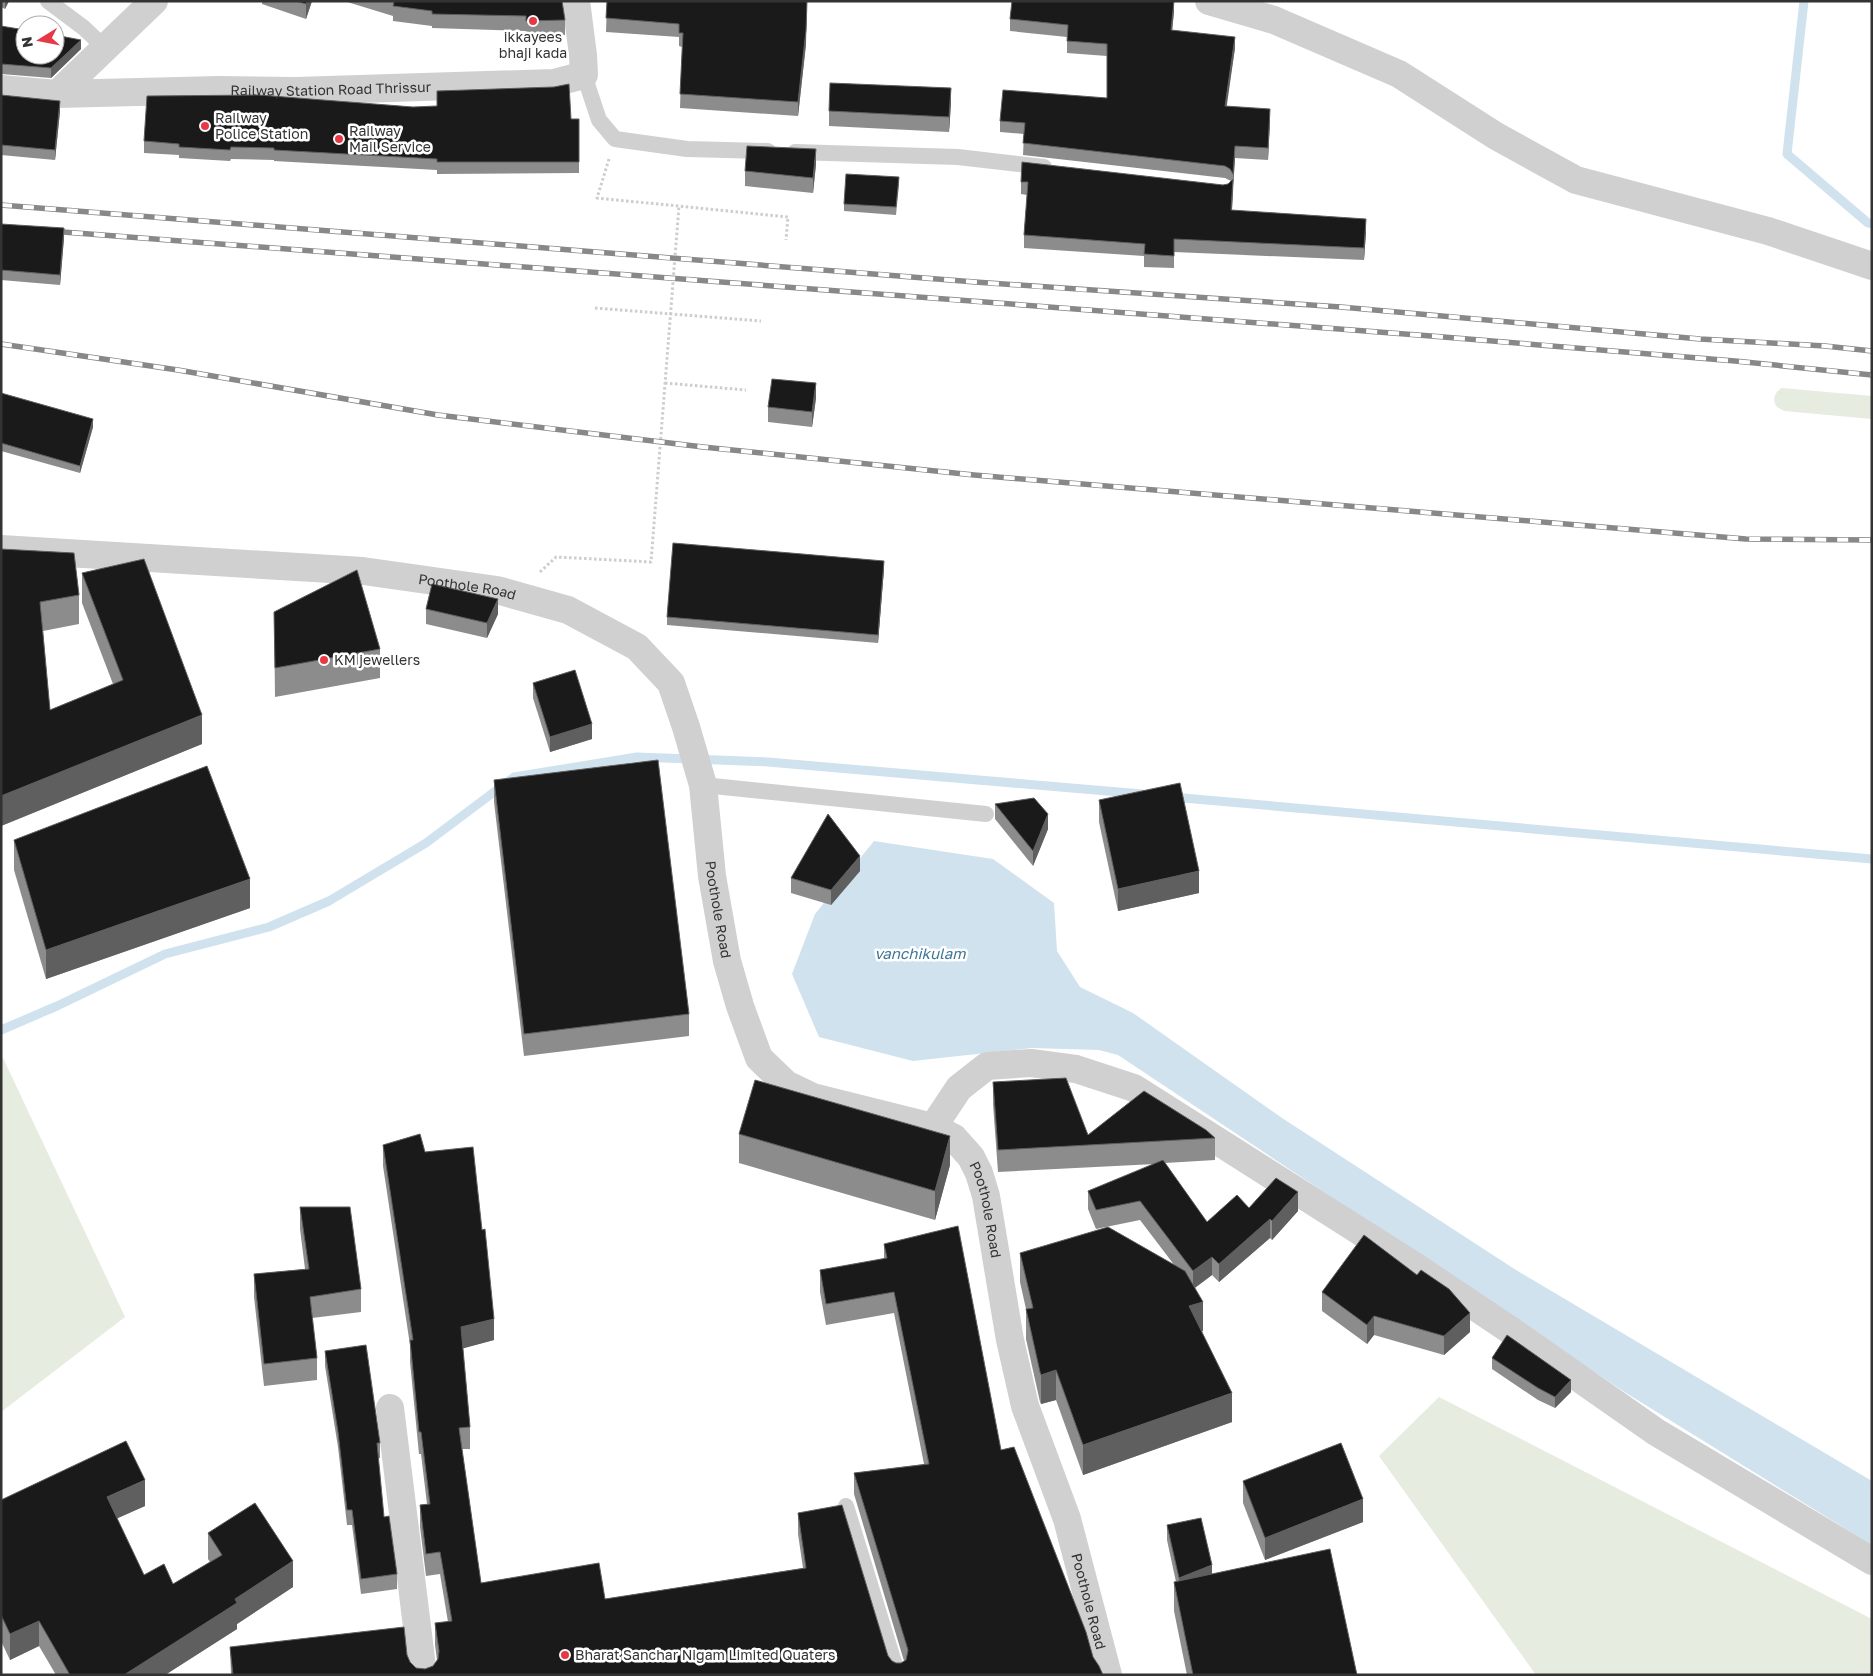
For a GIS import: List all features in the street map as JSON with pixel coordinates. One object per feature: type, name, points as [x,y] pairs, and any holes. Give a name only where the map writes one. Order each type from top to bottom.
[{"type":"street","points":[[57,94],[154,1]]},
{"type":"street","points":[[576,1],[584,75]]},
{"type":"street","points":[[1209,1],[1274,20],[1398,74],[1496,136],[1576,180],[1768,231],[1872,266]]},
{"type":"street","name":"Railway Station Road Thrissur","points":[[1,89],[57,94],[219,90],[296,91],[554,83],[584,75]]},
{"type":"street","name":"Poothole Road","points":[[1,549],[363,571],[496,590],[568,610],[637,647],[671,683],[692,746],[701,779],[712,876],[727,961],[740,1006],[759,1058],[786,1084],[813,1097],[932,1127],[954,1138],[971,1157],[979,1174],[986,1196],[1010,1340],[1025,1406],[1067,1519],[1108,1675]]},
{"type":"street","points":[[932,1127],[959,1088],[987,1066],[1031,1063],[1076,1069],[1134,1088],[1412,1265],[1513,1332],[1656,1432],[1872,1561]]},
{"type":"street","points":[[390,1408],[422,1675]]},
{"type":"lane","points":[[48,1],[84,28],[105,48]]},
{"type":"lane","points":[[584,75],[599,120],[615,139],[687,149],[958,157],[1056,168]]},
{"type":"lane","points":[[701,779],[986,814]]},
{"type":"lane","points":[[846,1506],[898,1675]]},
{"type":"path","points":[[615,139],[597,198],[788,217],[786,240]]},
{"type":"path","points":[[556,558],[651,562],[679,206]]},
{"type":"path","points":[[595,308],[761,320]]},
{"type":"path","points":[[665,383],[746,390]]},
{"type":"shaded area","points":[[1782,388],[1872,396],[1872,419],[1784,411],[1777,407],[1774,399],[1777,392]]},
{"type":"shaded area","points":[[3,1058],[125,1317],[1,1412],[1,1059]]},
{"type":"shaded area","points":[[1439,1397],[1872,1619],[1872,1675],[1536,1675],[1379,1456]]},
{"type":"water","name":"vanchikulam","points":[[874,841],[993,859],[1054,903],[1057,951],[1080,987],[1133,1013],[1282,1118],[1516,1270],[1872,1481],[1872,1545],[1626,1393],[1118,1055],[1099,1050],[1032,1048],[913,1061],[819,1037],[792,974],[815,914]]},
{"type":"building","points":[[296,1],[307,1],[306,4]]},
{"type":"building","points":[[393,1],[562,1],[565,20],[526,21],[526,16],[432,14],[432,11],[393,6]]},
{"type":"building","points":[[607,1],[807,1],[806,30],[798,102],[680,94],[683,33],[679,33],[679,24],[606,18]]},
{"type":"building","points":[[1012,1],[1174,1],[1171,30],[1235,37],[1225,106],[1270,109],[1268,148],[1235,146],[1233,174],[1225,166],[1023,143],[1025,123],[1000,121],[1003,90],[1107,98],[1107,44],[1067,41],[1068,25],[1010,19]]},
{"type":"building","points":[[1,26],[15,28],[15,65],[54,65],[51,68],[1,64]]},
{"type":"building","points":[[65,37],[81,40],[65,55]]},
{"type":"building","points":[[830,83],[951,88],[949,117],[829,111]]},
{"type":"building","points":[[569,84],[571,119],[579,119],[579,162],[437,162],[437,159],[274,150],[274,148],[231,147],[230,150],[179,147],[179,144],[144,141],[147,96],[259,95],[413,107],[437,106],[437,91],[554,87]]},
{"type":"building","points":[[1,95],[60,101],[55,150],[1,145]]},
{"type":"building","points":[[747,146],[816,149],[813,178],[745,171]]},
{"type":"building","points":[[1022,162],[1223,185],[1228,184],[1233,179],[1231,210],[1366,219],[1364,248],[1174,239],[1174,256],[1144,254],[1145,244],[1024,235],[1028,182],[1021,182]]},
{"type":"building","points":[[846,174],[899,177],[896,207],[844,204]]},
{"type":"building","points":[[1,224],[64,228],[60,275],[1,270]]},
{"type":"building","points":[[772,379],[816,383],[812,412],[768,407]]},
{"type":"building","points":[[1,393],[93,419],[80,466],[1,443]]},
{"type":"building","points":[[673,543],[884,561],[878,635],[667,617]]},
{"type":"building","points":[[1,549],[74,553],[79,595],[40,602],[50,710],[123,680],[82,573],[144,559],[202,715],[1,796]]},
{"type":"building","points":[[357,570],[380,649],[275,668],[274,612]]},
{"type":"building","points":[[432,584],[498,599],[487,623],[426,609]]},
{"type":"building","points":[[575,670],[592,724],[550,737],[533,683]]},
{"type":"building","points":[[658,760],[689,1014],[524,1034],[494,780]]},
{"type":"building","points":[[207,766],[250,879],[46,950],[14,840]]},
{"type":"building","points":[[1180,783],[1199,871],[1118,889],[1099,800]]},
{"type":"building","points":[[1034,798],[1048,814],[1033,851],[995,804]]},
{"type":"building","points":[[828,814],[860,856],[831,890],[791,878]]},
{"type":"building","points":[[1066,1078],[1088,1135],[1144,1091],[1206,1130],[1215,1138],[998,1150],[993,1082]]},
{"type":"building","points":[[755,1080],[950,1136],[935,1191],[739,1134]]},
{"type":"building","points":[[420,1134],[425,1152],[473,1147],[482,1230],[485,1229],[494,1319],[461,1327],[470,1427],[459,1428],[481,1583],[599,1563],[605,1599],[806,1568],[798,1513],[842,1505],[888,1656],[896,1663],[906,1660],[908,1650],[854,1473],[929,1464],[894,1292],[826,1304],[820,1270],[887,1258],[884,1244],[958,1226],[1001,1450],[1014,1447],[1086,1632],[1093,1657],[1103,1675],[233,1675],[230,1647],[404,1627],[407,1655],[410,1662],[416,1668],[425,1669],[433,1666],[438,1659],[439,1651],[435,1623],[452,1621],[440,1552],[426,1554],[420,1505],[430,1504],[421,1432],[419,1432],[410,1340],[413,1340],[383,1145]]},
{"type":"building","points":[[1163,1160],[1207,1222],[1237,1195],[1249,1208],[1276,1178],[1298,1192],[1272,1221],[1270,1219],[1219,1264],[1212,1257],[1193,1271],[1140,1201],[1096,1210],[1088,1191]]},
{"type":"building","points":[[300,1207],[350,1207],[361,1289],[310,1297],[317,1358],[264,1364],[254,1274],[309,1269]]},
{"type":"building","points":[[1108,1227],[1185,1271],[1203,1302],[1189,1306],[1232,1393],[1083,1445],[1056,1370],[1041,1375],[1040,1372],[1026,1309],[1033,1308],[1020,1253]]},
{"type":"building","points":[[1364,1235],[1417,1275],[1421,1270],[1449,1289],[1470,1313],[1444,1336],[1374,1316],[1367,1325],[1322,1292]]},
{"type":"building","points":[[1507,1335],[1571,1380],[1555,1397],[1492,1358]]},
{"type":"building","points":[[366,1345],[380,1443],[377,1443],[384,1517],[389,1516],[397,1574],[361,1579],[352,1510],[347,1510],[338,1432],[325,1351]]},
{"type":"building","points":[[126,1441],[145,1480],[107,1497],[144,1575],[164,1564],[173,1584],[222,1555],[208,1533],[255,1503],[293,1561],[235,1599],[237,1603],[124,1675],[70,1675],[39,1621],[10,1634],[1,1615],[1,1500]]},
{"type":"building","points":[[1341,1443],[1363,1499],[1265,1538],[1243,1481]]},
{"type":"building","points":[[1201,1518],[1212,1565],[1179,1578],[1167,1525]]},
{"type":"building","points":[[1330,1549],[1357,1675],[1193,1675],[1174,1582]]},
{"type":"waterway","points":[[1804,1],[1787,154],[1868,223],[1872,224]]},
{"type":"waterway","points":[[1,1030],[57,1006],[165,954],[269,927],[329,901],[426,843],[514,777],[637,757],[768,762],[1142,794]]},
{"type":"waterway","points":[[1172,797],[1872,859]]},
{"type":"railway","points":[[1,205],[975,282],[1341,307],[1700,339],[1825,346],[1872,351]]},
{"type":"railway","points":[[50,231],[1431,336],[1735,361],[1872,375]]},
{"type":"railway","points":[[1,344],[178,370],[438,415],[703,447],[974,475],[1746,539],[1872,540]]},
{"type":"place","name":"ikkayees bhaji kada","points":[[533,21]]},
{"type":"place","name":"Railway Police Station","points":[[205,126]]},
{"type":"place","name":"Railway Mail Service","points":[[339,139]]},
{"type":"place","name":"KM jewellers","points":[[324,660]]},
{"type":"place","name":"Bharat Sanchar Nigam Limited Quaters","points":[[565,1655]]}]
